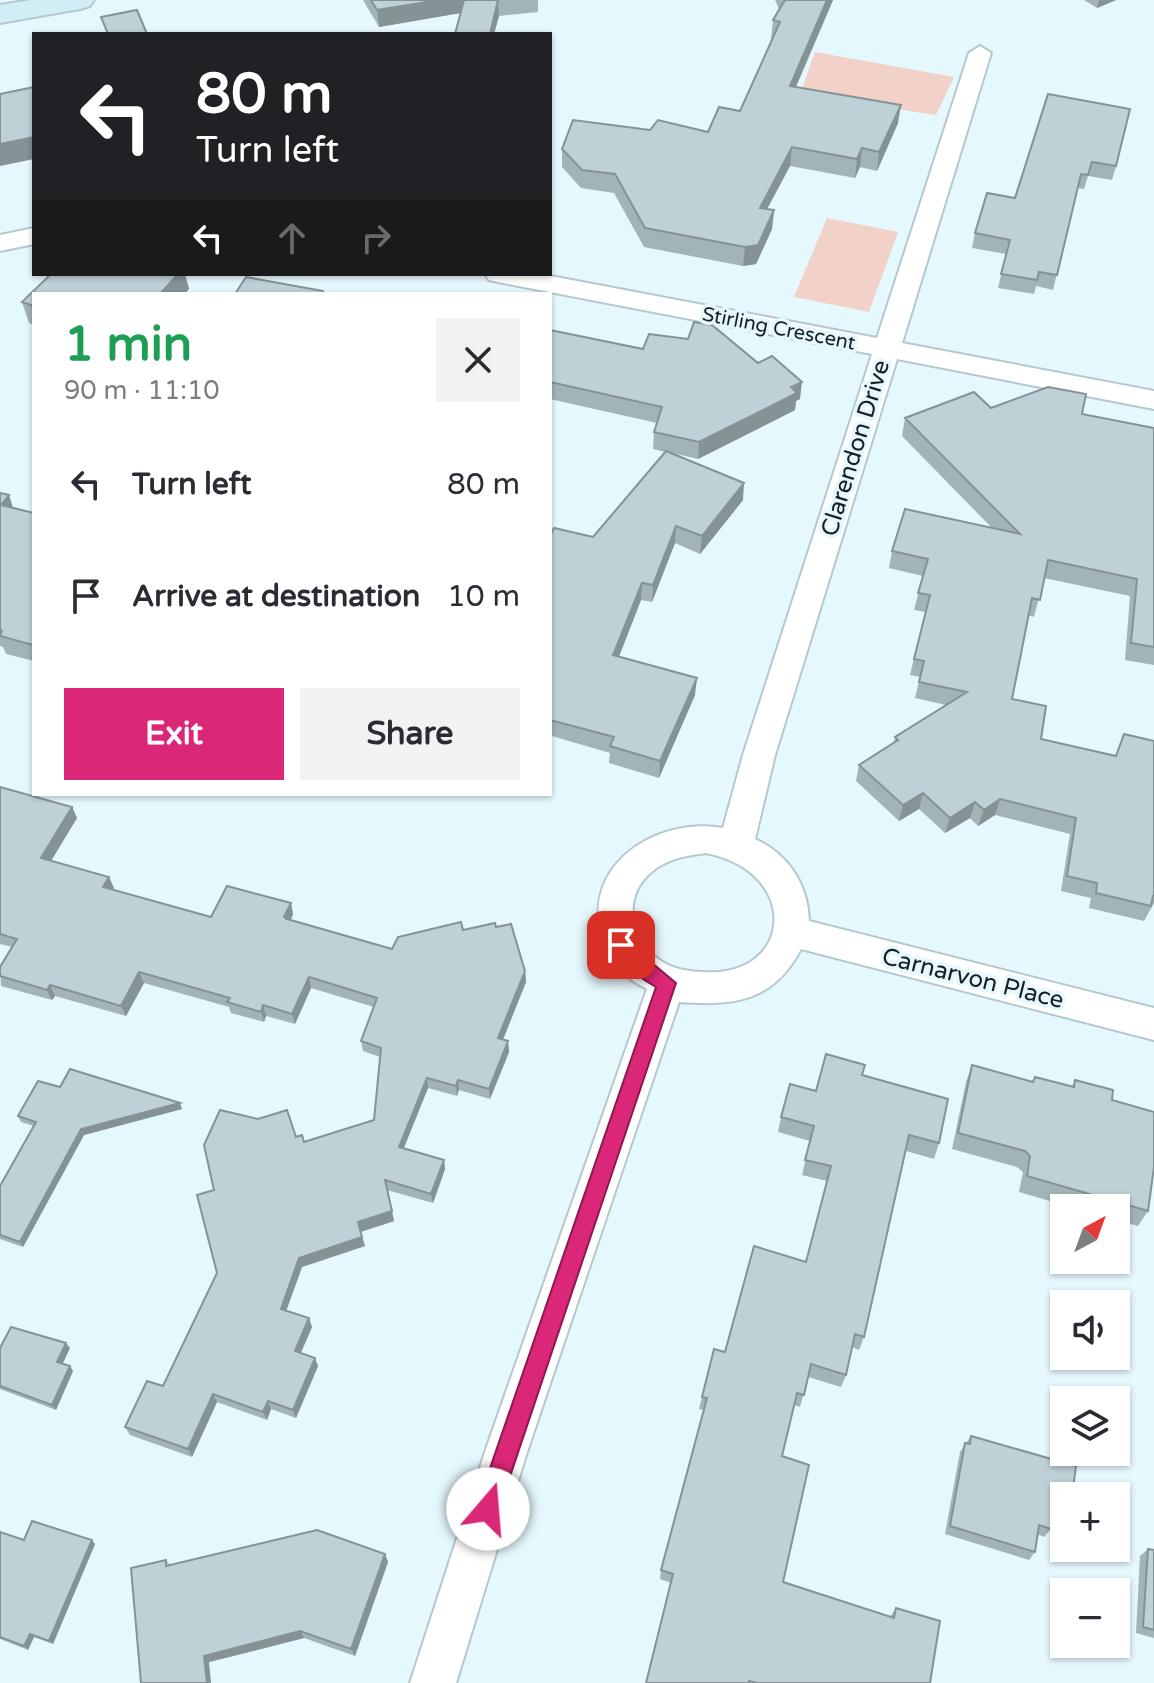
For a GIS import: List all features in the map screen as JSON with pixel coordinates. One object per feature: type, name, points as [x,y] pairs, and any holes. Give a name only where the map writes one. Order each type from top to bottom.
[{"type":"main road","points":[[0,14],[80,0]]},
{"type":"street","name":"Clarendon Drive","points":[[736,845],[759,755],[980,53]]},
{"type":"street","points":[[0,243],[32,236]]},
{"type":"street","name":"Stirling Crescent","points":[[508,276],[1154,400]]},
{"type":"street","points":[[706,839],[736,845],[762,860],[782,881],[793,906],[793,932],[781,956],[760,976],[731,987],[699,990],[667,983],[640,968],[621,945],[612,919],[616,891],[626,870],[648,852],[675,841],[706,839]]},
{"type":"street","name":"Carnarvon Place","points":[[793,932],[1154,1024]]},
{"type":"street","points":[[433,1683],[506,1452],[667,983]]},
{"type":"shaded area","points":[[815,52],[954,77],[936,115],[800,94]]},
{"type":"shaded area","points":[[827,218],[898,232],[869,312],[794,297]]},
{"type":"building","points":[[371,0],[439,0],[377,10]]},
{"type":"building","points":[[464,0],[498,0],[490,32],[456,32]]},
{"type":"building","points":[[785,0],[827,0],[790,86],[901,105],[879,152],[862,148],[857,159],[792,147],[760,208],[774,210],[758,245],[745,247],[645,228],[615,174],[582,170],[562,149],[573,120],[650,130],[658,120],[708,132],[719,107],[740,111],[780,22],[773,20]]},
{"type":"building","points":[[137,10],[146,32],[107,32],[101,17]]},
{"type":"building","points":[[32,87],[32,137],[0,144],[0,94]]},
{"type":"building","points":[[1048,94],[1130,109],[1116,166],[1092,162],[1088,175],[1081,174],[1057,275],[1039,272],[1037,280],[1001,274],[1010,240],[975,233],[987,193],[1015,198]]},
{"type":"building","points":[[49,276],[176,276],[162,292],[32,292]]},
{"type":"building","points":[[246,277],[323,291],[323,292],[236,292]]},
{"type":"building","points":[[32,292],[32,305],[22,302]]},
{"type":"building","points":[[694,322],[712,325],[758,363],[772,356],[802,382],[791,387],[797,393],[699,442],[654,432],[662,407],[552,382],[552,330],[643,349],[649,334],[688,339]]},
{"type":"building","points":[[1048,387],[1086,394],[1082,414],[1154,428],[1154,647],[1131,643],[1137,579],[1048,560],[1040,600],[1032,598],[1012,699],[1046,706],[1041,739],[1116,756],[1124,734],[1154,741],[1154,896],[1151,906],[1096,893],[1097,883],[1067,876],[1076,818],[1000,799],[984,810],[975,802],[950,818],[923,793],[903,805],[859,765],[898,740],[895,737],[967,692],[919,682],[924,661],[914,659],[930,595],[918,593],[928,559],[892,551],[905,509],[1020,534],[905,418],[974,392],[991,408]]},
{"type":"building","points":[[666,451],[744,483],[702,536],[676,526],[653,585],[642,583],[613,655],[697,678],[660,761],[610,746],[614,737],[552,721],[552,532],[554,528],[593,537]]},
{"type":"building","points":[[0,493],[9,495],[1,505],[32,513],[32,645],[0,636]]},
{"type":"building","points":[[0,787],[72,807],[41,858],[109,877],[103,887],[211,917],[227,886],[291,903],[284,917],[287,919],[392,949],[398,937],[461,922],[463,930],[495,923],[496,927],[511,924],[525,971],[498,1038],[508,1041],[489,1089],[458,1080],[456,1086],[427,1078],[399,1147],[444,1160],[431,1194],[385,1180],[392,1211],[358,1222],[362,1237],[299,1258],[281,1309],[309,1318],[295,1351],[315,1358],[293,1410],[268,1401],[263,1412],[213,1394],[188,1449],[125,1427],[147,1381],[163,1386],[217,1273],[197,1195],[214,1190],[204,1145],[220,1110],[258,1119],[287,1110],[296,1137],[302,1135],[304,1142],[374,1120],[381,1048],[361,1041],[377,998],[309,977],[292,1014],[263,1005],[261,1012],[227,1002],[230,998],[139,972],[121,1006],[50,985],[47,990],[0,976],[0,967],[17,939],[0,934]]},
{"type":"building","points":[[826,1054],[865,1065],[862,1075],[948,1099],[939,1143],[909,1135],[864,1337],[855,1334],[846,1375],[811,1364],[804,1395],[797,1393],[782,1456],[809,1465],[783,1582],[894,1618],[896,1608],[940,1621],[930,1683],[646,1683],[673,1574],[661,1570],[707,1398],[702,1397],[714,1349],[725,1352],[754,1246],[806,1262],[831,1166],[805,1160],[814,1126],[781,1117],[790,1084],[816,1091]]},
{"type":"building","points":[[972,1065],[1033,1082],[1035,1077],[1074,1087],[1075,1080],[1113,1090],[1112,1100],[1154,1112],[1154,1167],[1148,1211],[1130,1206],[1130,1194],[1089,1194],[1027,1176],[1030,1156],[1025,1151],[958,1133]]},
{"type":"building","points":[[70,1069],[180,1103],[81,1129],[20,1242],[0,1235],[0,1186],[36,1122],[18,1116],[38,1081],[60,1087]]},
{"type":"building","points":[[11,1327],[66,1343],[57,1362],[70,1366],[52,1405],[0,1386],[0,1348]]},
{"type":"building","points":[[971,1436],[1050,1459],[1050,1466],[1076,1466],[1074,1482],[1050,1482],[1050,1529],[1039,1525],[1035,1552],[950,1526],[965,1443],[970,1444]]},
{"type":"building","points":[[32,1521],[92,1540],[49,1641],[30,1634],[24,1646],[0,1637],[0,1532],[24,1540]]},
{"type":"building","points":[[317,1530],[385,1554],[351,1649],[300,1631],[204,1656],[207,1683],[141,1683],[131,1568],[166,1560],[166,1566]]},
{"type":"building","points":[[1148,1549],[1154,1550],[1154,1630],[1143,1627]]},
{"type":"route","points":[[488,1509],[667,983],[640,968],[621,945]]}]
